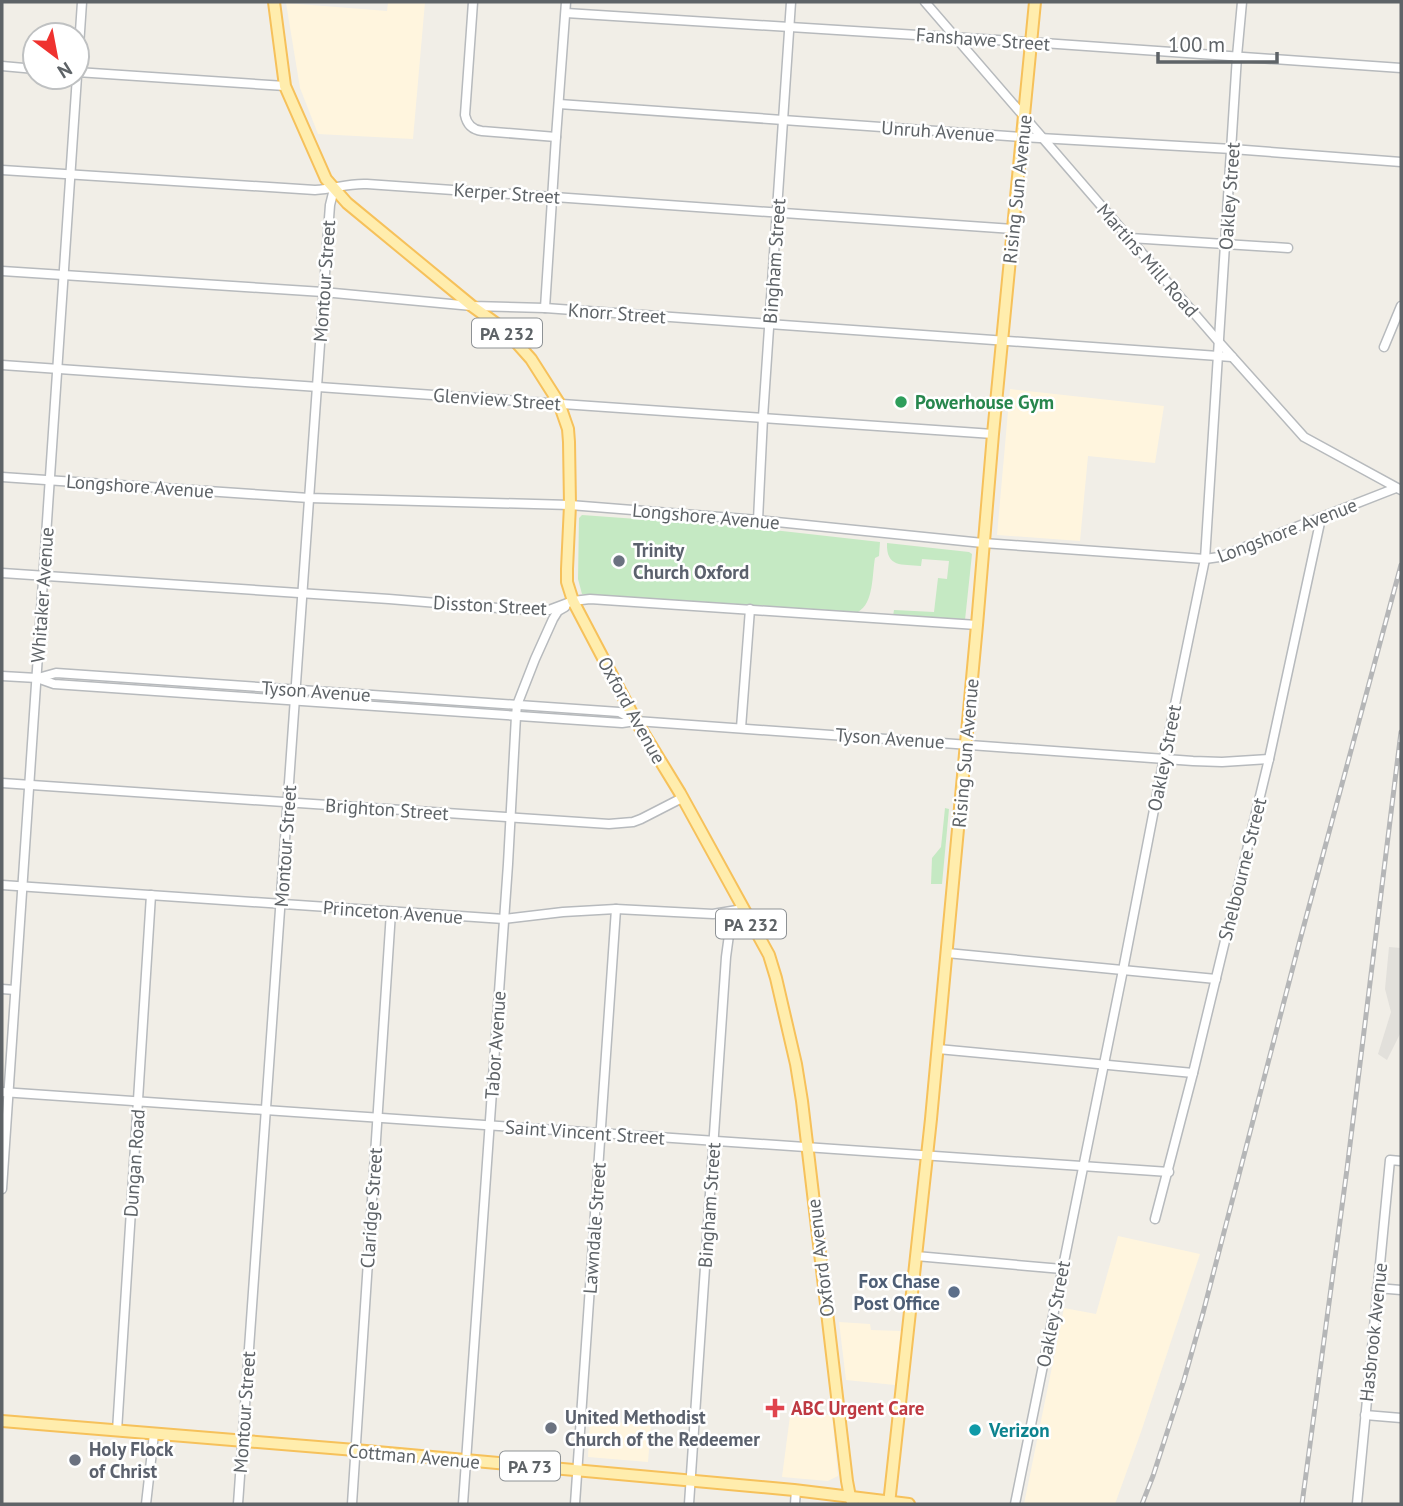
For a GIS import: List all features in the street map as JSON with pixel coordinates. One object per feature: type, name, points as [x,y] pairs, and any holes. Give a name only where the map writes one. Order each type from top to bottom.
[{"type":"main road","name":"Oxford Avenue","points":[[274,2],[285,86],[321,169],[334,189],[472,306],[505,330],[531,359],[559,403],[568,429],[570,505],[567,582],[573,601],[636,721],[769,955],[776,978],[796,1064],[851,1500]]},
{"type":"main road","name":"Rising Sun Avenue","points":[[890,1503],[928,1156],[1035,2]]},
{"type":"main road","name":"Cottman Avenue","points":[[2,1421],[796,1490],[851,1500],[909,1504]]},
{"type":"street","name":"Whitaker Avenue","points":[[81,21],[82,2]]},
{"type":"street","points":[[473,2],[466,115],[469,125],[482,131],[556,137]]},
{"type":"street","points":[[545,307],[566,2]]},
{"type":"street","name":"Bingham Street","points":[[758,520],[790,2]]},
{"type":"street","name":"Martins Mill Road","points":[[925,2],[1304,437],[1399,489]]},
{"type":"street","name":"Oakley Street","points":[[1015,1504],[1205,559],[1242,2]]},
{"type":"street","name":"Fanshawe Street","points":[[566,12],[1401,68]]},
{"type":"street","points":[[2,66],[21,68]]},
{"type":"street","points":[[91,73],[285,86]]},
{"type":"street","name":"Whitaker Avenue","points":[[2,1189],[5,1093],[15,990],[76,91]]},
{"type":"street","name":"Unruh Avenue","points":[[559,104],[1401,162]]},
{"type":"street","name":"Kerper Street","points":[[2,170],[315,190],[334,189],[351,183],[1013,229]]},
{"type":"street","name":"Montour Street","points":[[238,1504],[323,292],[330,205],[334,189]]},
{"type":"street","points":[[1130,238],[1288,248]]},
{"type":"street","name":"Knorr Street","points":[[2,271],[323,292],[472,306],[545,307],[1232,357]]},
{"type":"street","points":[[1384,347],[1401,306]]},
{"type":"street","name":"Glenview Street","points":[[2,365],[993,434]]},
{"type":"street","name":"Longshore Avenue","points":[[2,477],[309,498],[570,505],[758,520],[983,543],[1205,559],[1219,557],[1399,489]]},
{"type":"street","name":"Shelbourne Street","points":[[1156,1219],[1269,759],[1321,518]]},
{"type":"street","name":"Disston Street","points":[[2,573],[511,609],[549,610],[590,598],[977,625]]},
{"type":"street","name":"Tabor Avenue","points":[[463,1504],[517,705],[553,620],[558,611],[573,601]]},
{"type":"street","points":[[741,728],[750,609]]},
{"type":"street","name":"Tyson Avenue","points":[[37,678],[56,673],[619,712],[636,721]]},
{"type":"street","name":"Tyson Avenue","points":[[2,676],[37,678],[54,684],[406,709],[622,723],[636,721],[1222,762],[1269,759]]},
{"type":"street","points":[[167,692],[168,681]]},
{"type":"street","points":[[406,697],[406,709]]},
{"type":"street","name":"Brighton Street","points":[[2,783],[609,824],[633,822],[682,798]]},
{"type":"street","name":"Princeton Avenue","points":[[2,885],[504,919],[616,909],[713,914],[743,909]]},
{"type":"street","name":"Dungan Road","points":[[117,1431],[151,895]]},
{"type":"street","name":"Lawndale Street","points":[[575,1504],[616,909]]},
{"type":"street","name":"Bingham Street","points":[[689,1504],[729,935],[743,909]]},
{"type":"street","name":"Claridge Street","points":[[352,1504],[391,912]]},
{"type":"street","points":[[947,953],[1216,979]]},
{"type":"street","points":[[2,989],[15,990]]},
{"type":"street","points":[[938,1049],[1193,1073]]},
{"type":"street","name":"Saint Vincent Street","points":[[5,1093],[1169,1172]]},
{"type":"street","name":"Hasbrook Avenue","points":[[1357,1504],[1390,1160],[1401,1161]]},
{"type":"street","points":[[916,1256],[1062,1269]]},
{"type":"street","points":[[1377,1289],[1401,1290]]},
{"type":"street","points":[[1365,1415],[1401,1418]]},
{"type":"street","points":[[146,1504],[154,1434]]},
{"type":"street","points":[[794,1504],[796,1490]]},
{"type":"shaded area","points":[[388,2],[425,2],[413,139],[318,134],[300,88],[286,3],[387,11]]},
{"type":"shaded area","points":[[1010,389],[1164,406],[1155,463],[1088,456],[1080,541],[997,535]]},
{"type":"shaded area","points":[[1389,947],[1401,948],[1401,1032],[1387,1060],[1378,1054],[1391,1012],[1385,989]]},
{"type":"shaded area","points":[[1118,1236],[1200,1254],[1141,1432],[1115,1504],[1024,1504],[1064,1308],[1096,1314]]},
{"type":"shaded area","points":[[839,1322],[870,1324],[871,1330],[902,1331],[895,1385],[846,1380]]},
{"type":"shaded area","points":[[832,1415],[838,1476],[828,1481],[782,1477],[790,1416]]},
{"type":"shaded area","points":[[590,1420],[651,1425],[648,1462],[588,1457]]},
{"type":"green space","points":[[582,515],[747,527],[880,542],[879,556],[875,558],[870,595],[858,612],[582,594],[578,579],[579,518]]},
{"type":"green space","points":[[887,543],[972,554],[965,620],[893,616],[894,610],[934,612],[938,578],[947,579],[949,561],[922,559],[921,566],[897,563],[889,557]]},
{"type":"green space","points":[[945,808],[949,809],[942,884],[931,884],[932,858],[941,847]]},
{"type":"railway","points":[[1142,1504],[1184,1380],[1203,1313],[1401,565]]},
{"type":"railway","points":[[1302,1504],[1401,732]]},
{"type":"place","name":"Powerhouse Gym","points":[[901,402]]},
{"type":"place","name":"Trinity Church Oxford","points":[[619,561]]},
{"type":"place","name":"Fox Chase Post Office","points":[[954,1292]]},
{"type":"place","name":"ABC Urgent Care","points":[[775,1408]]},
{"type":"place","name":"United Methodist Church of the Redeemer","points":[[551,1428]]},
{"type":"place","name":"Verizon","points":[[975,1430]]},
{"type":"place","name":"Holy Flock of Christ","points":[[75,1460]]}]
